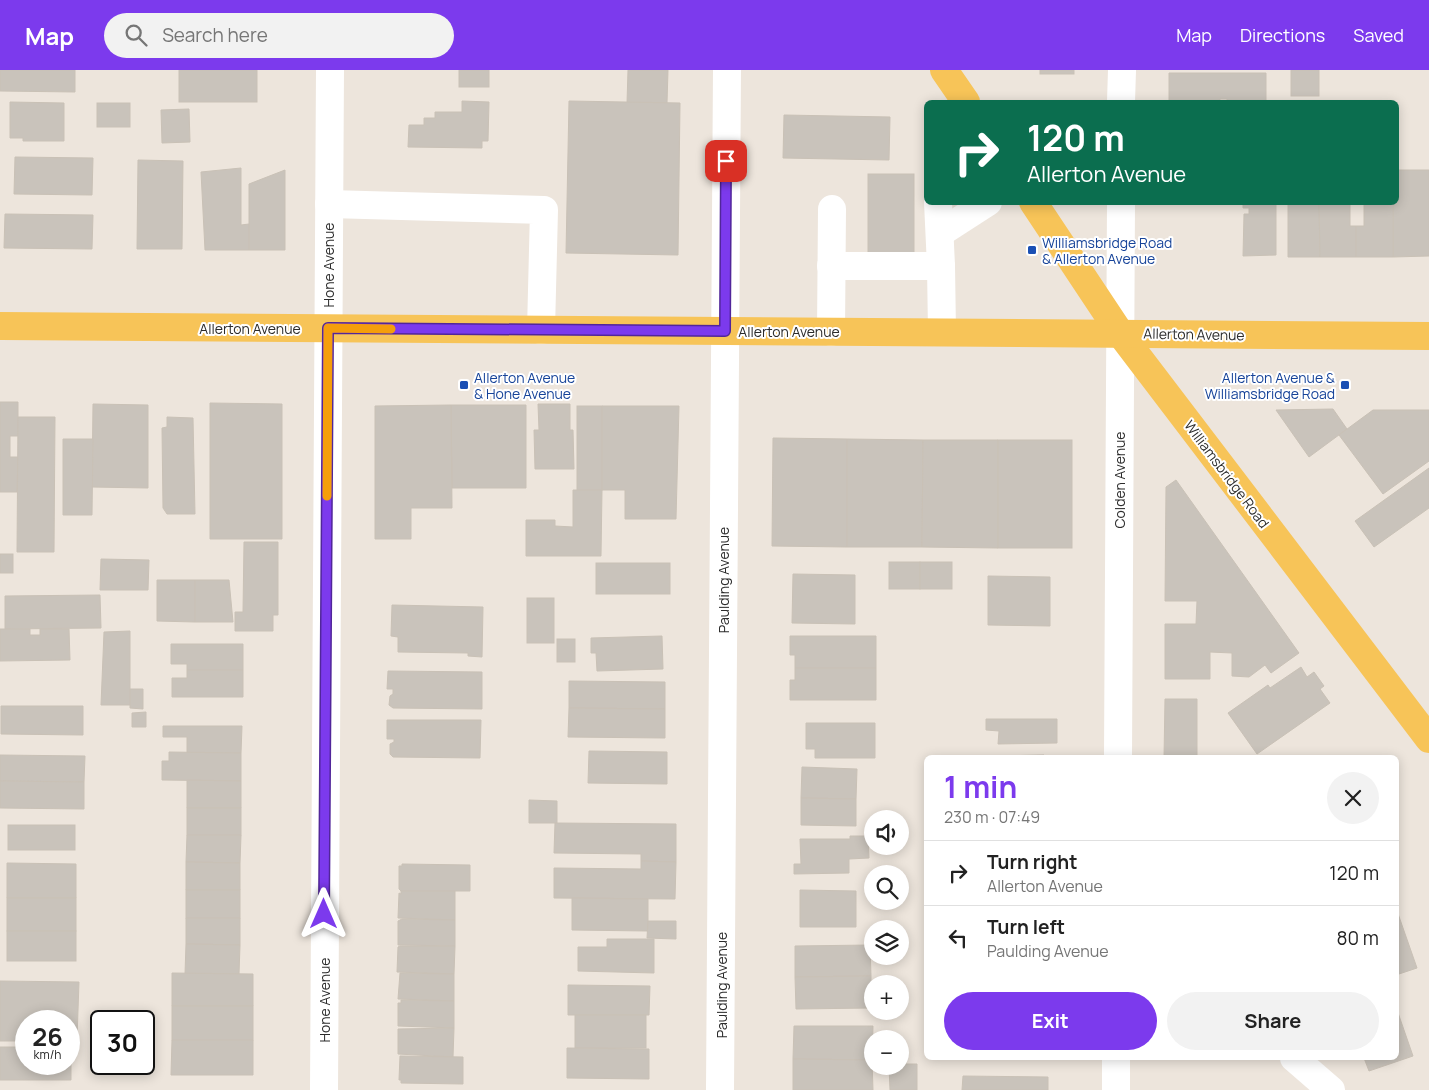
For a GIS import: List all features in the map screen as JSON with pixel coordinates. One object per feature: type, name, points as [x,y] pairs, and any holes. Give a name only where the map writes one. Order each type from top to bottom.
[{"type":"main road","points":[[944,70],[965,100]]},
{"type":"main road","name":"Williamsbridge Road","points":[[1034,205],[1120,333],[1429,739]]},
{"type":"main road","name":"Allerton Avenue","points":[[0,326],[1429,336]]},
{"type":"street","name":"Hone Avenue","points":[[324,1090],[330,70]]},
{"type":"street","name":"Paulding Avenue","points":[[720,1090],[726,70]]},
{"type":"street","points":[[1121,100],[1122,70]]},
{"type":"street","points":[[328,204],[544,210],[540,330]]},
{"type":"street","points":[[938,205],[942,332]]},
{"type":"street","points":[[940,233],[983,205]]},
{"type":"street","name":"Colden Avenue","points":[[1118,755],[1121,205]]},
{"type":"street","points":[[831,332],[832,209]]},
{"type":"street","points":[[831,266],[940,266]]},
{"type":"street","points":[[1116,1060],[1116,1090]]},
{"type":"street","points":[[1296,1060],[1331,1090]]},
{"type":"building","points":[[0,70],[75,70],[75,92],[0,91]]},
{"type":"building","points":[[179,70],[257,70],[257,102],[179,102]]},
{"type":"building","points":[[459,70],[489,70],[489,87],[459,87]]},
{"type":"building","points":[[628,70],[668,70],[667,103],[627,103]]},
{"type":"building","points":[[1040,70],[1074,70],[1074,74],[1040,74]]},
{"type":"building","points":[[1291,70],[1319,70],[1319,96],[1291,96]]},
{"type":"building","points":[[1169,73],[1266,73],[1266,100],[1169,100]]},
{"type":"building","points":[[462,101],[489,102],[488,141],[482,141],[482,148],[408,147],[409,125],[424,125],[424,118],[435,118],[435,112],[462,112]]},
{"type":"building","points":[[569,101],[680,103],[678,255],[566,253]]},
{"type":"building","points":[[10,102],[64,103],[64,141],[23,141],[23,138],[10,138]]},
{"type":"building","points":[[97,103],[130,103],[130,127],[97,127]]},
{"type":"building","points":[[189,109],[190,142],[162,143],[161,110]]},
{"type":"building","points":[[784,115],[890,117],[889,160],[783,158]]},
{"type":"building","points":[[15,157],[93,158],[92,195],[14,194]]},
{"type":"building","points":[[138,160],[183,161],[182,249],[137,249]]},
{"type":"building","points":[[241,168],[241,225],[249,224],[249,250],[205,250],[201,172]]},
{"type":"building","points":[[285,170],[285,250],[249,250],[249,184]]},
{"type":"building","points":[[1399,170],[1429,170],[1429,256],[1393,257],[1393,205],[1399,205]]},
{"type":"building","points":[[868,174],[914,174],[914,255],[868,255]]},
{"type":"building","points":[[1243,205],[1276,205],[1276,255],[1243,256],[1244,214],[1249,214],[1249,208],[1243,208]]},
{"type":"building","points":[[1288,205],[1319,205],[1320,257],[1288,257]]},
{"type":"building","points":[[1319,205],[1350,205],[1350,226],[1356,226],[1356,257],[1320,257]]},
{"type":"building","points":[[1364,205],[1393,205],[1393,257],[1356,257],[1356,226],[1364,226]]},
{"type":"building","points":[[5,214],[93,215],[92,249],[4,248]]},
{"type":"building","points":[[0,402],[18,402],[18,436],[10,436],[10,457],[18,457],[17,492],[0,492]]},
{"type":"building","points":[[210,403],[282,404],[282,539],[210,539]]},
{"type":"building","points":[[93,404],[148,405],[148,488],[92,487]]},
{"type":"building","points":[[538,404],[570,404],[570,430],[573,430],[574,469],[535,469],[534,430],[539,430]]},
{"type":"building","points":[[451,405],[526,405],[526,488],[452,488]]},
{"type":"building","points":[[451,405],[452,508],[411,508],[411,539],[375,539],[375,406]]},
{"type":"building","points":[[577,406],[602,406],[602,490],[577,490]]},
{"type":"building","points":[[602,406],[679,406],[676,519],[625,519],[625,490],[602,490]]},
{"type":"building","points":[[1333,409],[1347,429],[1309,457],[1276,410]]},
{"type":"building","points":[[1373,410],[1429,410],[1429,461],[1383,494],[1339,435]]},
{"type":"building","points":[[18,417],[55,417],[54,552],[17,552]]},
{"type":"building","points":[[167,417],[193,418],[195,514],[167,514],[163,508],[162,428],[167,427]]},
{"type":"building","points":[[773,438],[847,439],[847,547],[772,546]]},
{"type":"building","points":[[63,439],[93,439],[92,515],[63,515]]},
{"type":"building","points":[[847,439],[923,440],[922,547],[847,547]]},
{"type":"building","points":[[923,440],[998,440],[998,548],[922,547]]},
{"type":"building","points":[[998,440],[1072,440],[1072,548],[998,548]]},
{"type":"building","points":[[1429,468],[1429,508],[1374,547],[1355,521]]},
{"type":"building","points":[[1176,480],[1299,653],[1271,673],[1265,665],[1249,677],[1232,676],[1232,653],[1210,652],[1210,679],[1165,679],[1165,624],[1196,624],[1197,601],[1165,601],[1166,487]]},
{"type":"building","points":[[573,490],[602,490],[601,556],[526,556],[526,520],[555,520],[555,526],[573,527]]},
{"type":"building","points":[[244,542],[278,542],[278,615],[273,615],[273,631],[235,631],[235,612],[243,612]]},
{"type":"building","points":[[0,554],[13,554],[13,573],[0,573]]},
{"type":"building","points":[[101,559],[149,560],[148,590],[100,590]]},
{"type":"building","points":[[889,562],[920,562],[920,589],[889,589]]},
{"type":"building","points":[[920,562],[952,562],[952,589],[920,589]]},
{"type":"building","points":[[596,563],[670,563],[670,594],[596,594]]},
{"type":"building","points":[[793,574],[855,575],[855,624],[792,623]]},
{"type":"building","points":[[988,576],[1050,577],[1050,626],[988,625]]},
{"type":"building","points":[[157,580],[195,580],[195,622],[157,621]]},
{"type":"building","points":[[195,580],[229,580],[233,622],[195,622]]},
{"type":"building","points":[[100,595],[101,628],[5,629],[5,596]]},
{"type":"building","points":[[527,598],[554,598],[554,643],[527,643]]},
{"type":"building","points":[[392,605],[483,607],[482,657],[468,656],[468,653],[398,652],[398,637],[391,636]]},
{"type":"building","points":[[0,629],[30,629],[30,635],[40,635],[40,629],[69,629],[70,660],[0,661]]},
{"type":"building","points":[[130,631],[130,705],[101,705],[104,632]]},
{"type":"building","points":[[662,636],[663,669],[597,671],[596,653],[591,653],[591,638]]},
{"type":"building","points":[[790,636],[876,636],[876,668],[795,668],[795,655],[790,655]]},
{"type":"building","points":[[557,639],[575,639],[575,662],[557,662]]},
{"type":"building","points":[[171,644],[243,644],[243,670],[187,670],[187,664],[171,664]]},
{"type":"building","points":[[1301,667],[1307,677],[1314,672],[1324,686],[1320,689],[1330,703],[1257,754],[1228,713],[1268,685],[1270,688]]},
{"type":"building","points":[[795,668],[876,668],[876,700],[790,700],[790,680],[795,680]]},
{"type":"building","points":[[187,670],[243,670],[243,697],[172,697],[172,678],[187,678]]},
{"type":"building","points":[[388,671],[482,672],[482,709],[393,708],[389,705],[393,689],[387,689]]},
{"type":"building","points":[[569,681],[665,682],[665,709],[569,708]]},
{"type":"building","points":[[130,689],[143,689],[143,709],[130,708]]},
{"type":"building","points":[[1165,699],[1197,699],[1197,755],[1164,755]]},
{"type":"building","points":[[1,706],[83,706],[83,735],[1,734]]},
{"type":"building","points":[[569,708],[665,709],[665,738],[568,737]]},
{"type":"building","points":[[146,712],[146,727],[132,727],[132,713]]},
{"type":"building","points":[[986,719],[1057,719],[1057,743],[998,744],[999,731],[986,730]]},
{"type":"building","points":[[387,720],[481,720],[480,758],[393,757],[390,754],[390,744],[394,742],[394,739],[387,739]]},
{"type":"building","points":[[806,723],[875,723],[875,758],[815,758],[815,749],[806,749]]},
{"type":"building","points":[[163,726],[242,726],[241,753],[187,753],[187,737],[163,737]]},
{"type":"building","points":[[589,751],[667,752],[667,784],[588,783]]},
{"type":"building","points":[[169,752],[241,753],[241,781],[162,780],[162,761],[169,761]]},
{"type":"building","points":[[0,755],[85,756],[84,782],[0,781]]},
{"type":"building","points":[[802,767],[857,769],[856,799],[801,798]]},
{"type":"building","points":[[187,780],[241,781],[241,808],[187,808]]},
{"type":"building","points":[[0,781],[84,782],[84,809],[0,808]]},
{"type":"building","points":[[801,798],[856,799],[856,826],[801,825]]},
{"type":"building","points":[[529,800],[557,801],[557,823],[529,823]]},
{"type":"building","points":[[187,808],[241,808],[241,835],[187,835]]},
{"type":"building","points":[[555,823],[676,824],[676,862],[641,861],[641,854],[554,853]]},
{"type":"building","points":[[8,825],[75,825],[75,850],[8,850]]},
{"type":"building","points":[[187,835],[241,835],[240,863],[186,862]]},
{"type":"building","points":[[850,836],[864,836],[864,855],[869,855],[869,858],[849,859],[849,873],[794,874],[794,864],[801,864],[800,839],[850,839]]},
{"type":"building","points":[[641,861],[676,862],[675,899],[554,898],[554,868],[641,869]]},
{"type":"building","points":[[186,862],[240,863],[240,890],[186,890]]},
{"type":"building","points":[[7,863],[76,864],[76,898],[7,898]]},
{"type":"building","points":[[402,864],[470,865],[470,891],[401,891],[399,889],[399,866],[402,866]]},
{"type":"building","points":[[186,890],[240,890],[240,918],[186,918]]},
{"type":"building","points":[[800,890],[856,891],[856,927],[800,927]]},
{"type":"building","points":[[401,891],[455,891],[455,920],[398,918],[399,893],[401,894]]},
{"type":"building","points":[[7,898],[76,898],[76,931],[7,931]]},
{"type":"building","points":[[572,898],[648,899],[648,931],[572,930]]},
{"type":"building","points":[[1399,917],[1417,968],[1399,974]]},
{"type":"building","points":[[186,918],[240,918],[240,945],[186,944]]},
{"type":"building","points":[[402,919],[455,920],[455,946],[398,945],[398,921]]},
{"type":"building","points":[[648,921],[676,921],[676,939],[647,938]]},
{"type":"building","points":[[7,931],[76,931],[76,961],[7,961]]},
{"type":"building","points":[[607,939],[654,939],[654,973],[578,971],[578,947],[607,947]]},
{"type":"building","points":[[186,944],[240,945],[239,974],[185,974]]},
{"type":"building","points":[[864,945],[864,965],[871,965],[871,975],[795,977],[795,946]]},
{"type":"building","points":[[455,946],[454,974],[397,972],[398,947]]},
{"type":"building","points":[[172,973],[253,974],[253,1006],[172,1006]]},
{"type":"building","points":[[400,973],[454,974],[454,1001],[398,999]]},
{"type":"building","points":[[864,976],[864,1008],[796,1009],[795,977]]},
{"type":"building","points":[[0,981],[79,982],[78,1010],[15,1010],[15,1041],[0,1041]]},
{"type":"building","points":[[568,985],[650,986],[649,1015],[568,1015]]},
{"type":"building","points":[[401,1000],[454,1001],[454,1028],[398,1026],[398,1003],[401,1003]]},
{"type":"building","points":[[172,1006],[253,1006],[253,1040],[172,1040]]},
{"type":"building","points":[[575,1015],[646,1015],[646,1048],[575,1048]]},
{"type":"building","points":[[1399,1016],[1413,1056],[1369,1071],[1365,1060],[1399,1060]]},
{"type":"building","points":[[794,1026],[873,1026],[873,1030],[864,1030],[864,1060],[793,1059]]},
{"type":"building","points":[[454,1028],[453,1057],[398,1054],[398,1029]]},
{"type":"building","points":[[172,1040],[253,1040],[253,1075],[171,1075]]},
{"type":"building","points":[[0,1047],[15,1047],[15,1075],[71,1075],[71,1080],[0,1080]]},
{"type":"building","points":[[567,1048],[649,1049],[649,1079],[567,1078]]},
{"type":"building","points":[[400,1056],[463,1057],[463,1084],[401,1083],[401,1080],[399,1080]]},
{"type":"building","points":[[793,1059],[864,1060],[864,1075],[872,1075],[873,1090],[793,1090]]},
{"type":"building","points":[[909,1064],[917,1064],[917,1090],[890,1090],[889,1075],[909,1075]]},
{"type":"building","points":[[963,1076],[1048,1077],[1048,1090],[962,1090]]},
{"type":"slow traffic","points":[[327,496],[328,328],[391,329]]},
{"type":"place","name":"Williamsbridge Road & Allerton Avenue","points":[[1032,250]]},
{"type":"place","name":"Allerton Avenue & Hone Avenue","points":[[464,385]]},
{"type":"place","name":"Allerton Avenue & Williamsbridge Road","points":[[1345,385]]},
{"type":"route","points":[[324,914],[328,328],[725,331],[726,161]]}]
